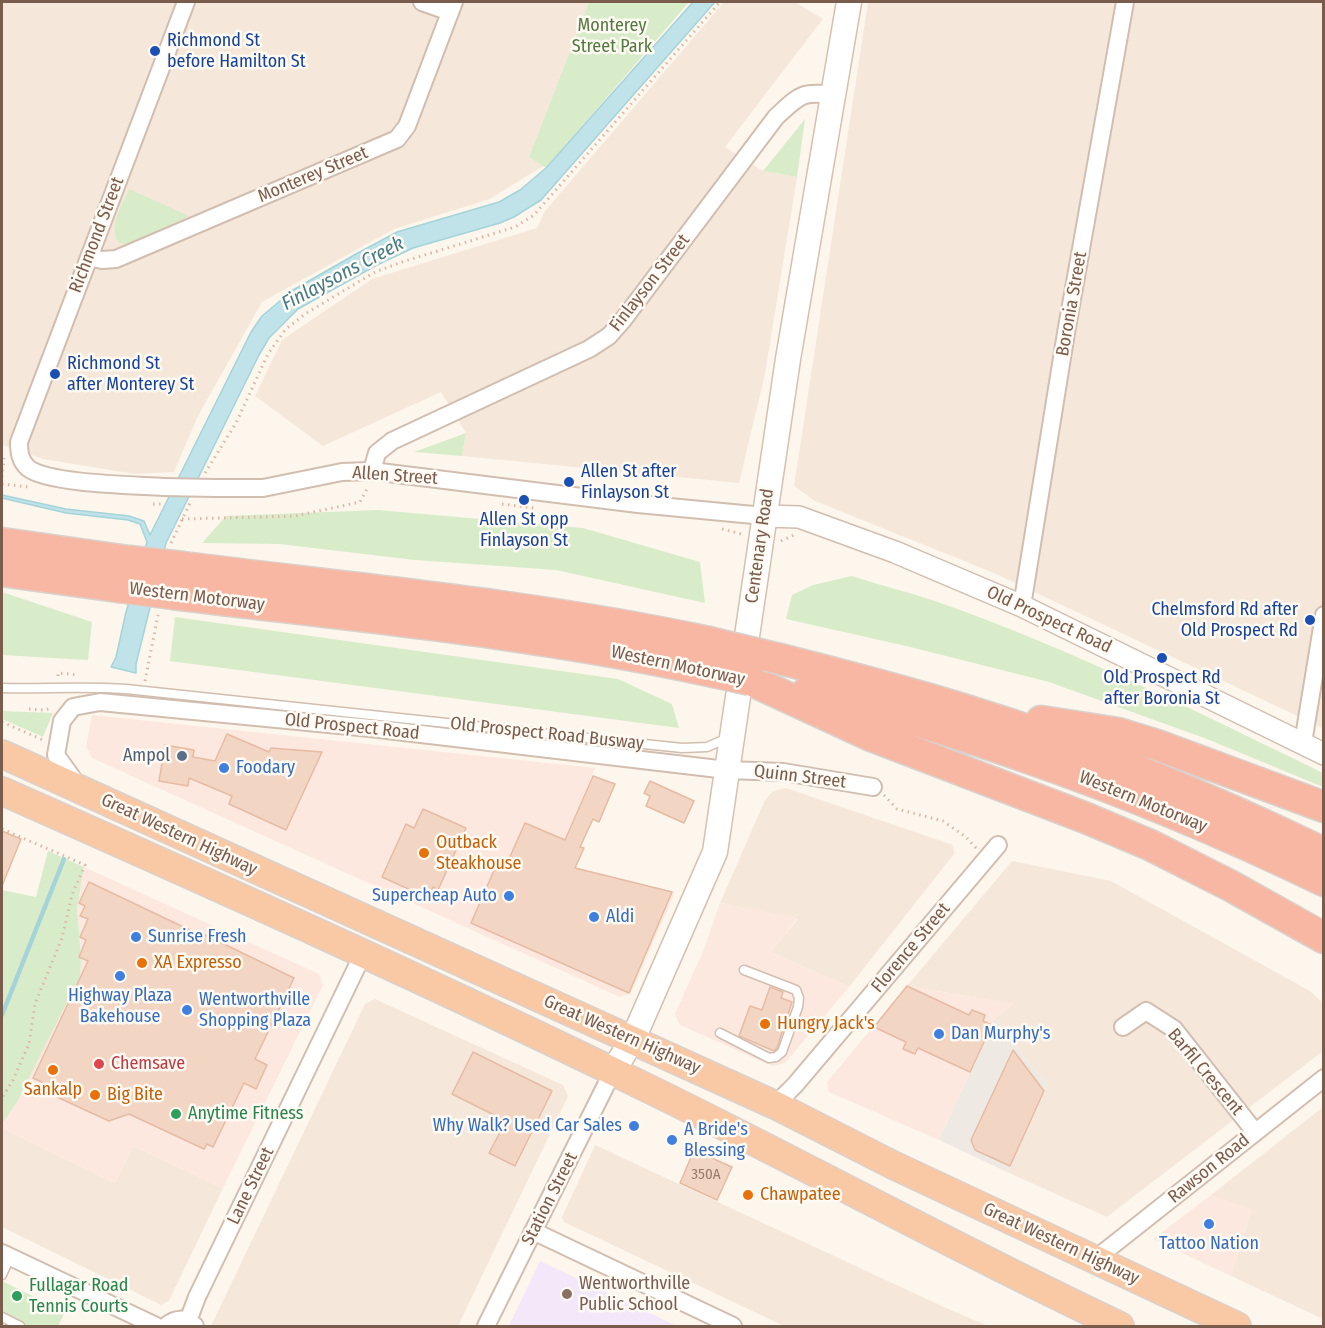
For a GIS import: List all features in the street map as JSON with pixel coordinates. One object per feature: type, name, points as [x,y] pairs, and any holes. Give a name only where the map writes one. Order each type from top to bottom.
[{"type":"highway","name":"Western Motorway","points":[[2,543],[123,574]]},
{"type":"highway","name":"Western Motorway","points":[[2,571],[123,574],[592,648],[706,656],[770,679],[922,723],[1100,783],[1221,834],[1323,882]]},
{"type":"highway","name":"Western Motorway","points":[[770,679],[867,681],[970,711],[1039,734],[1164,782],[1323,853]]},
{"type":"highway","points":[[770,679],[869,735],[1086,818],[1150,846],[1231,886],[1323,938]]},
{"type":"highway","points":[[970,711],[1118,733],[1157,745],[1323,807]]},
{"type":"highway","name":"Great Western Highway","points":[[2,754],[633,1039],[775,1105],[892,1165],[1238,1326]]},
{"type":"highway","name":"Great Western Highway","points":[[2,791],[363,954],[614,1071],[817,1173],[1020,1280],[1120,1326]]},
{"type":"main road","name":"Centenary Road","points":[[614,1071],[633,1039],[715,852],[788,359],[849,2]]},
{"type":"street","name":"Richmond Street","points":[[27,467],[21,460],[19,442],[186,2]]},
{"type":"street","points":[[422,2],[452,7]]},
{"type":"street","name":"Boronia Street","points":[[1022,606],[1066,333],[1125,2]]},
{"type":"street","name":"Monterey Street","points":[[89,257],[102,260],[116,259],[397,139],[406,126],[452,7]]},
{"type":"street","name":"Finlayson Street","points":[[372,471],[377,453],[392,441],[589,349],[609,336],[776,117],[799,96],[812,92],[834,95]]},
{"type":"street","name":"Allen Street","points":[[27,467],[54,477],[163,488],[243,490],[342,472],[372,471],[638,504],[764,516]]},
{"type":"street","name":"Old Prospect Road","points":[[764,516],[798,517],[848,534],[1022,606],[1323,754]]},
{"type":"street","points":[[1303,743],[1323,615]]},
{"type":"street","name":"Old Prospect Road","points":[[83,790],[64,769],[56,755],[57,740],[62,721],[73,706],[100,702],[370,728],[727,770]]},
{"type":"street","name":"Quinn Street","points":[[727,770],[783,772],[873,787]]},
{"type":"street","name":"Florence Street","points":[[775,1105],[795,1085],[998,845]]},
{"type":"street","name":"Lane Street","points":[[191,1324],[197,1298],[363,954]]},
{"type":"street","name":"Barfil Crescent","points":[[1124,1027],[1146,1011],[1174,1029],[1255,1132]]},
{"type":"street","name":"Station Street","points":[[486,1326],[614,1071]]},
{"type":"street","name":"Rawson Road","points":[[1094,1260],[1323,1078]]},
{"type":"street","points":[[533,1232],[733,1326]]},
{"type":"street","points":[[6,1255],[156,1326]]},
{"type":"street","points":[[166,1326],[174,1320],[181,1319],[191,1324]]},
{"type":"lane","name":"Old Prospect Road Busway","points":[[2,688],[126,689],[688,748],[707,747],[732,737]]},
{"type":"lane","points":[[720,1033],[769,1058],[776,1057],[782,1052],[800,998],[796,990],[744,970]]},
{"type":"lane","points":[[2,1275],[6,1255]]},
{"type":"lane","points":[[2,1317],[21,1326]]},
{"type":"path","points":[[212,459],[236,423],[268,354],[285,330],[305,314],[375,272],[515,227],[534,215],[720,2]]},
{"type":"path","points":[[2,477],[4,458]]},
{"type":"path","points":[[182,519],[295,516],[360,502],[368,487],[359,487]]},
{"type":"path","points":[[493,503],[539,509]]},
{"type":"path","points":[[711,528],[723,529],[734,534]]},
{"type":"path","points":[[29,709],[44,710],[56,706],[54,715]]},
{"type":"path","points":[[2,722],[46,741]]},
{"type":"path","points":[[873,787],[897,808],[943,821],[966,837],[987,858]]},
{"type":"path","points":[[2,829],[85,865],[72,895],[62,938],[35,1004],[29,1044],[14,1080],[2,1098]]},
{"type":"shaded area","points":[[2,2],[589,2],[529,157],[543,166],[490,199],[394,229],[262,302],[198,416],[174,472],[135,474],[43,459],[2,445]]},
{"type":"shaded area","points":[[724,2],[795,2],[823,19],[725,147],[763,171],[797,177],[765,374],[739,483],[462,456],[466,433],[441,392],[323,446],[255,396],[282,340],[372,279],[537,228],[545,211]]},
{"type":"shaded area","points":[[868,2],[1323,2],[1323,728],[994,573],[815,501],[794,486]]},
{"type":"shaded area","points":[[92,715],[595,768],[555,862],[675,892],[631,993],[620,997],[92,758],[86,746]]},
{"type":"shaded area","points":[[786,788],[953,845],[954,854],[849,987],[770,952],[798,919],[720,903],[765,800],[773,791]]},
{"type":"shaded area","points":[[1012,861],[1111,881],[1310,991],[1323,1003],[1323,1051],[1107,1217],[1007,1172],[1048,1086],[995,1018],[1013,1004],[907,986]]},
{"type":"shaded area","name":"Wentworthville Shopping Plaza","points":[[84,867],[319,974],[323,985],[223,1188],[133,1146],[115,1183],[2,1128],[2,1124],[17,1102],[81,957],[77,908]]},
{"type":"shaded area","points":[[720,903],[798,918],[770,952],[849,987],[785,1063],[772,1066],[680,1025],[675,1014],[704,949]]},
{"type":"shaded area","points":[[907,986],[1014,1004],[995,1018],[939,1140],[829,1092],[827,1082]]},
{"type":"shaded area","points":[[375,999],[563,1085],[568,1096],[458,1326],[211,1326],[365,1004]]},
{"type":"shaded area","points":[[995,1018],[1048,1086],[1007,1172],[939,1140]]},
{"type":"shaded area","points":[[1323,1107],[1323,1319],[1231,1276],[1251,1210],[1211,1195]]},
{"type":"shaded area","points":[[2,1128],[115,1183],[133,1146],[223,1188],[169,1301],[161,1305],[2,1227]]},
{"type":"shaded area","points":[[595,1145],[988,1326],[784,1326],[564,1222],[562,1217]]},
{"type":"shaded area","name":"Tattoo Nation","points":[[1211,1195],[1251,1209],[1231,1276],[1153,1239]]},
{"type":"shaded area","name":"Wentworthville Public School","points":[[540,1261],[677,1326],[509,1326]]},
{"type":"green space","name":"Monterey Street Park","points":[[589,2],[689,2],[546,168],[529,157]]},
{"type":"green space","points":[[805,119],[797,177],[763,171]]},
{"type":"green space","points":[[129,189],[189,216],[135,242],[119,243],[115,223]]},
{"type":"green space","points":[[466,433],[462,456],[414,452]]},
{"type":"green space","points":[[378,510],[583,528],[700,562],[705,603],[556,570],[415,560],[279,544],[202,543],[226,516]]},
{"type":"green space","points":[[852,576],[985,619],[1132,681],[1323,773],[1323,787],[1207,739],[1049,682],[786,619],[792,595],[813,585]]},
{"type":"green space","points":[[2,592],[92,622],[88,660],[2,655]]},
{"type":"green space","points":[[175,617],[618,679],[672,704],[679,728],[170,661]]},
{"type":"green space","points":[[2,711],[53,713],[43,737],[2,719]]},
{"type":"green space","points":[[48,851],[84,867],[77,908],[81,957],[80,976],[17,1102],[2,1124],[2,890],[36,897]]},
{"type":"green space","name":"Fullagar Road Tennis Courts","points":[[2,1281],[65,1312],[58,1326],[2,1326]]},
{"type":"water","points":[[693,2],[715,2],[541,200],[500,223],[413,248],[377,265],[298,309],[269,338],[166,543],[136,664],[136,673],[111,667],[116,657],[126,612],[147,542],[140,524],[128,520],[66,513],[2,498],[2,495],[66,509],[129,516],[144,521],[150,535],[251,332],[262,316],[293,290],[397,232],[499,202],[520,190],[546,168]]},
{"type":"building","points":[[227,734],[269,752],[271,748],[322,752],[286,830],[229,804],[232,796],[189,778],[188,786],[159,781],[165,745],[194,750],[193,757],[215,761]]},
{"type":"building","name":"Aldi","points":[[593,776],[615,784],[599,822],[593,819],[580,847],[584,848],[575,868],[672,892],[629,993],[471,923],[496,866],[504,870],[525,823],[565,840]]},
{"type":"building","points":[[650,781],[694,801],[684,823],[646,806],[650,796],[644,793]]},
{"type":"building","name":"Outback Steakhouse","points":[[423,809],[466,828],[438,890],[433,887],[428,898],[382,877],[406,824],[414,828]]},
{"type":"building","points":[[2,831],[21,839],[2,886]]},
{"type":"building","name":"Wentworthville Shopping Plaza","points":[[89,882],[294,978],[255,1059],[267,1065],[256,1089],[244,1083],[213,1147],[207,1144],[204,1149],[129,1114],[109,1121],[57,1097],[59,1090],[33,1078],[88,961],[79,957],[86,940],[80,937],[88,919],[80,916],[85,906],[79,903]]},
{"type":"building","name":"Dan Murphy's","points":[[907,986],[969,1015],[972,1010],[985,1015],[983,1021],[992,1025],[970,1072],[918,1048],[915,1054],[903,1049],[906,1042],[874,1027]]},
{"type":"building","name":"Hungry Jack's","points":[[770,987],[783,992],[781,998],[792,1002],[774,1051],[739,1036],[750,1006],[762,1010]]},
{"type":"building","points":[[1013,1050],[1044,1091],[1010,1166],[975,1150],[971,1140]]},
{"type":"building","points":[[473,1052],[552,1091],[515,1166],[489,1153],[506,1121],[452,1094]]},
{"type":"building","points":[[694,1150],[732,1167],[717,1200],[680,1183]]},
{"type":"waterway","name":"Finlaysons Creek","points":[[2,1015],[64,859]]},
{"type":"place","name":"Richmond St before Hamilton St","points":[[155,51]]},
{"type":"place","name":"Richmond St after Monterey St","points":[[55,374]]},
{"type":"place","name":"Allen St after Finlayson St","points":[[569,482]]},
{"type":"place","name":"Allen St opp Finlayson St","points":[[524,500]]},
{"type":"place","name":"Chelmsford Rd after Old Prospect Rd","points":[[1310,620]]},
{"type":"place","name":"Old Prospect Rd after Boronia St","points":[[1162,658]]},
{"type":"place","name":"Ampol","points":[[182,756]]},
{"type":"place","name":"Foodary","points":[[224,768]]},
{"type":"place","name":"Outback Steakhouse","points":[[424,853]]},
{"type":"place","name":"Supercheap Auto","points":[[509,896]]},
{"type":"place","name":"Aldi","points":[[594,917]]},
{"type":"place","name":"Sunrise Fresh","points":[[136,937]]},
{"type":"place","name":"XA Expresso","points":[[142,963]]},
{"type":"place","name":"Highway Plaza Bakehouse","points":[[120,976]]},
{"type":"place","name":"Wentworthville Shopping Plaza","points":[[187,1010]]},
{"type":"place","name":"Hungry Jack's","points":[[765,1024]]},
{"type":"place","name":"Dan Murphy's","points":[[939,1034]]},
{"type":"place","name":"Chemsave","points":[[99,1064]]},
{"type":"place","name":"Sankalp","points":[[53,1070]]},
{"type":"place","name":"Big Bite","points":[[95,1095]]},
{"type":"place","name":"Anytime Fitness","points":[[176,1114]]},
{"type":"place","name":"Why Walk? Used Car Sales","points":[[634,1126]]},
{"type":"place","name":"A Bride's Blessing","points":[[672,1140]]},
{"type":"place","name":"Chawpatee","points":[[748,1195]]},
{"type":"place","name":"Tattoo Nation","points":[[1209,1224]]},
{"type":"place","name":"Wentworthville Public School","points":[[567,1294]]},
{"type":"place","name":"Fullagar Road Tennis Courts","points":[[17,1296]]}]
